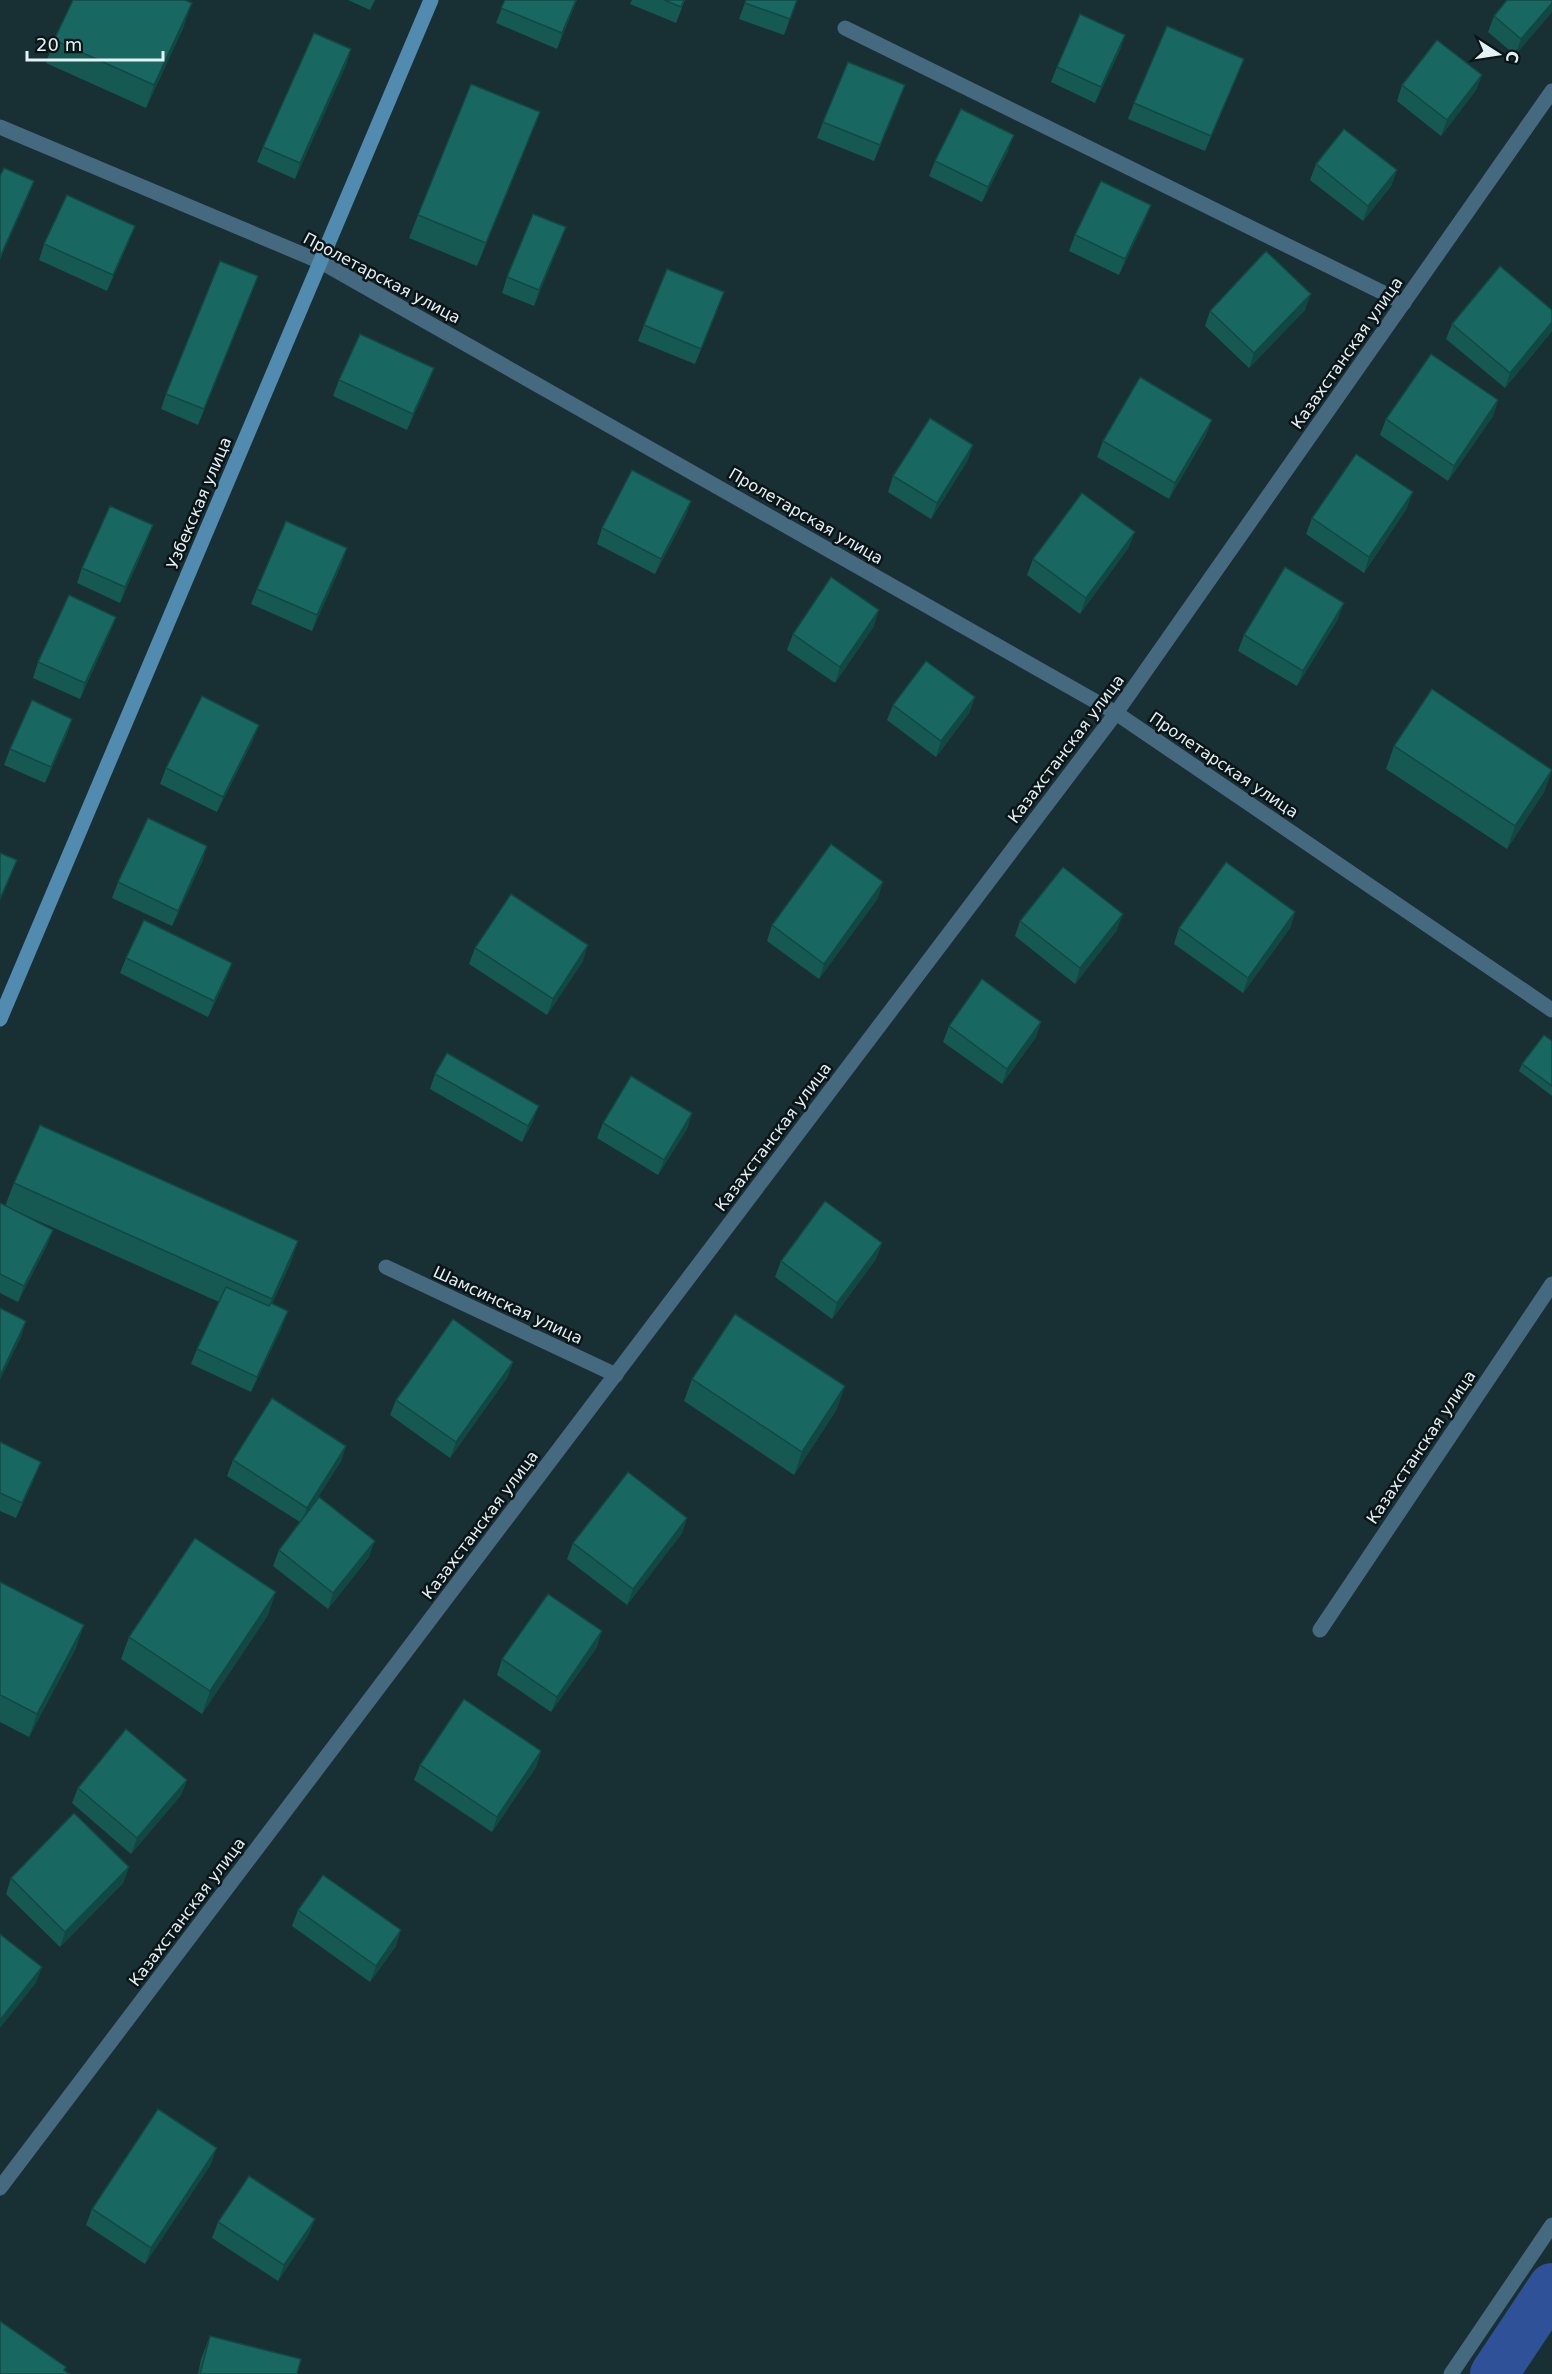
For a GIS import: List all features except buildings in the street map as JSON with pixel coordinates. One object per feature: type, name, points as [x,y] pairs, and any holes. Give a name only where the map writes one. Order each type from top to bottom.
[{"type":"street","name":"Узбекская улица","points":[[0,1019],[431,0]]},
{"type":"street","points":[[845,28],[1404,303]]},
{"type":"street","name":"Казахстанская улица","points":[[0,2188],[1116,713],[1552,91]]},
{"type":"street","name":"Пролетарская улица","points":[[0,128],[321,261],[1116,713],[1552,1011]]},
{"type":"street","name":"Шамсинская улица","points":[[386,1267],[616,1375]]},
{"type":"street","name":"Казахстанская улица","points":[[1320,1630],[1552,1284]]},
{"type":"street","points":[[1451,2374],[1552,2225]]},
{"type":"waterway","points":[[1494,2374],[1552,2287]]}]
